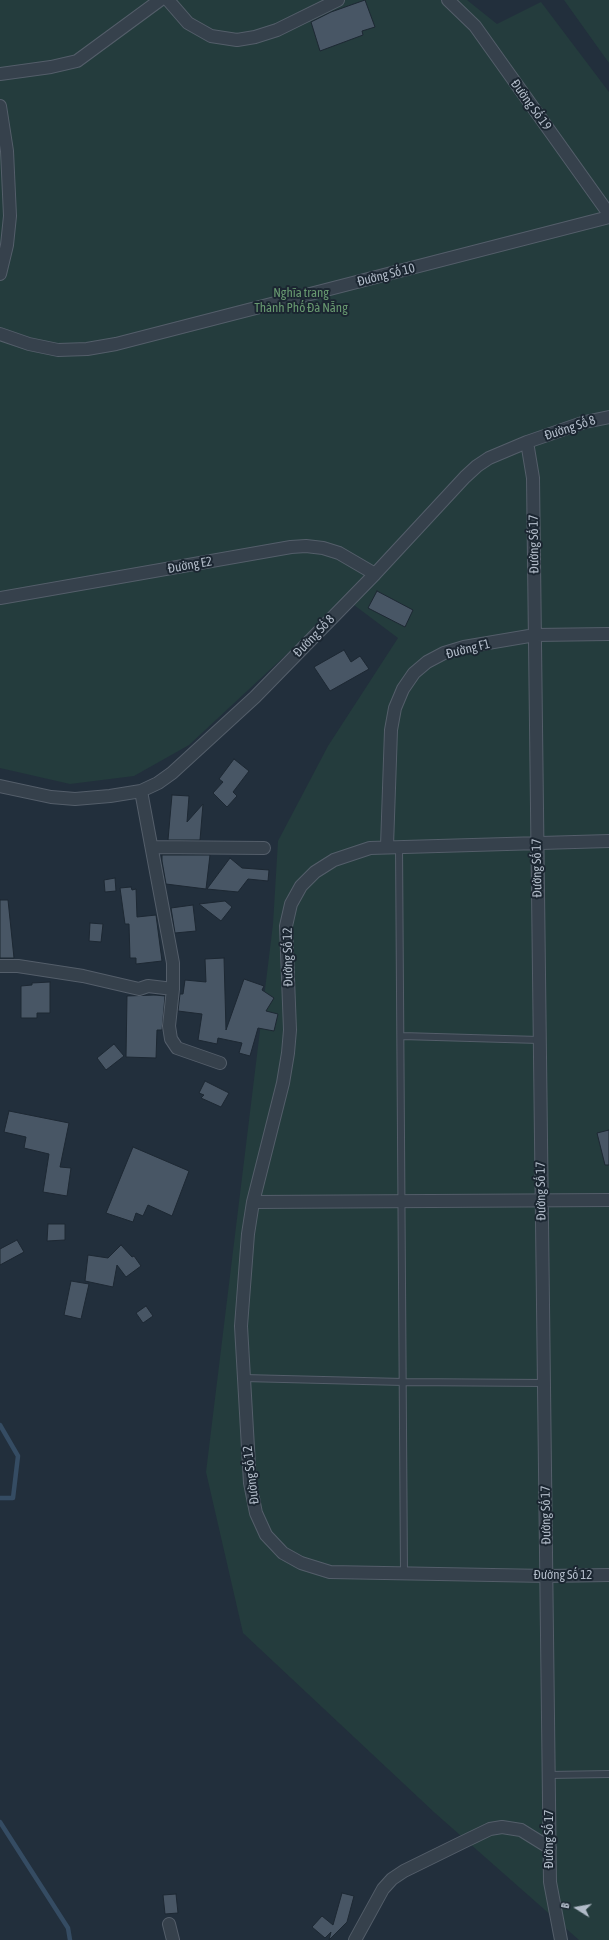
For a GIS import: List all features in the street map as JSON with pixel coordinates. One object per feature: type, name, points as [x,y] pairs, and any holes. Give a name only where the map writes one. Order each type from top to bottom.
[{"type":"street","points":[[0,74],[51,67],[77,61],[160,0]]},
{"type":"street","points":[[168,0],[188,23],[211,36],[237,40],[255,37],[277,30],[338,0]]},
{"type":"street","name":"Đường Số 19","points":[[448,0],[475,26],[609,214]]},
{"type":"street","points":[[0,106],[7,151],[10,216],[7,245],[0,274]]},
{"type":"street","name":"Đường Số 10","points":[[0,334],[29,344],[58,350],[87,349],[116,344],[609,217]]},
{"type":"street","name":"Đường Số 8","points":[[0,786],[51,797],[75,799],[110,796],[141,791],[172,773],[255,697],[375,574],[465,477],[489,458],[527,442],[585,422],[609,417]]},
{"type":"street","name":"Đường Số 17","points":[[527,442],[533,478],[536,843],[550,1882],[561,1940]]},
{"type":"street","name":"Đường E2","points":[[0,598],[291,547],[306,546],[323,548],[339,553],[375,574]]},
{"type":"street","name":"Đường F1","points":[[393,846],[391,730],[395,708],[403,689],[414,673],[427,662],[444,653],[464,647],[535,635],[609,634]]},
{"type":"street","points":[[141,791],[173,963],[173,989],[169,1026],[171,1039],[177,1048],[220,1063]]},
{"type":"street","name":"Đường Số 12","points":[[609,841],[393,846],[370,848],[334,860],[315,872],[301,886],[291,904],[286,926],[290,1030],[288,1053],[283,1083],[254,1202],[248,1234],[241,1326],[250,1483],[256,1513],[266,1535],[283,1552],[301,1563],[330,1572],[547,1576],[609,1575]]},
{"type":"street","points":[[152,847],[264,848]]},
{"type":"street","points":[[0,966],[26,967],[83,976],[139,989],[148,986],[173,989]]},
{"type":"street","points":[[254,1202],[609,1200]]},
{"type":"street","points":[[355,1940],[383,1889],[392,1879],[404,1871],[490,1829],[502,1827],[521,1830],[550,1848]]},
{"type":"street","points":[[169,1924],[173,1940]]},
{"type":"lane","points":[[393,846],[402,1036],[401,1202],[404,1573]]},
{"type":"lane","points":[[402,1036],[539,1040]]},
{"type":"lane","points":[[244,1378],[403,1382],[544,1383]]},
{"type":"lane","points":[[549,1775],[609,1774]]},
{"type":"green space","name":"Nghĩa trang Thành Phố Đà Nẵng","points":[[0,0],[467,0],[497,24],[541,2],[609,92],[609,1940],[579,1940],[435,1813],[243,1633],[206,1472],[273,924],[278,841],[328,746],[398,638],[346,599],[189,745],[134,776],[70,784],[0,768]]},
{"type":"green space","points":[[564,0],[609,0],[609,63]]},
{"type":"building","points":[[365,0],[375,27],[362,31],[363,35],[320,51],[311,22],[331,12]]},
{"type":"building","points":[[377,591],[413,610],[405,627],[368,608]]},
{"type":"building","points":[[344,650],[351,662],[360,656],[369,669],[330,691],[314,667]]},
{"type":"building","points":[[234,759],[249,771],[233,792],[237,796],[227,807],[213,793],[223,782],[219,779]]},
{"type":"building","points":[[172,795],[189,796],[187,822],[203,804],[200,840],[168,840]]},
{"type":"building","points":[[162,855],[210,855],[206,889],[166,884]]},
{"type":"building","points":[[230,858],[242,868],[269,870],[268,881],[248,879],[238,892],[207,889]]},
{"type":"building","points":[[115,878],[116,891],[105,892],[104,880]]},
{"type":"building","points":[[131,887],[132,890],[136,889],[137,917],[156,915],[162,961],[136,964],[136,958],[130,958],[129,924],[125,924],[120,888]]},
{"type":"building","points":[[0,900],[8,900],[14,958],[0,958]]},
{"type":"building","points":[[225,901],[232,907],[221,921],[199,904]]},
{"type":"building","points":[[193,905],[196,931],[175,933],[171,908]]},
{"type":"building","points":[[90,923],[103,924],[101,942],[89,941]]},
{"type":"building","points":[[224,958],[226,1030],[244,979],[264,986],[262,990],[274,998],[266,1011],[278,1014],[274,1031],[258,1028],[250,1056],[239,1053],[242,1043],[218,1038],[217,1044],[198,1040],[202,1014],[178,1011],[180,994],[183,994],[185,980],[206,982],[205,959]]},
{"type":"building","points":[[50,982],[50,1013],[37,1013],[37,1018],[21,1018],[21,986],[32,985],[32,983]]},
{"type":"building","points":[[127,996],[165,996],[162,1030],[157,1030],[156,1058],[126,1057]]},
{"type":"building","points":[[114,1044],[124,1056],[106,1070],[97,1058]]},
{"type":"building","points":[[205,1081],[229,1093],[221,1107],[201,1098],[204,1095],[199,1093]]},
{"type":"building","points":[[9,1111],[69,1123],[60,1167],[71,1168],[67,1196],[43,1192],[49,1154],[24,1148],[26,1137],[4,1132]]},
{"type":"building","points":[[609,1130],[609,1165],[605,1165],[597,1133]]},
{"type":"building","points":[[133,1147],[189,1171],[172,1216],[148,1205],[143,1216],[136,1213],[133,1222],[106,1213]]},
{"type":"building","points":[[48,1224],[65,1224],[65,1240],[47,1241]]},
{"type":"building","points":[[17,1240],[24,1252],[0,1265],[0,1249]]},
{"type":"building","points":[[121,1245],[132,1257],[134,1256],[141,1266],[126,1277],[117,1265],[113,1287],[85,1281],[88,1255],[108,1258]]},
{"type":"building","points":[[71,1281],[89,1284],[81,1319],[64,1315]]},
{"type":"building","points":[[146,1306],[153,1316],[143,1323],[136,1313]]},
{"type":"building","points":[[342,1893],[354,1896],[347,1922],[329,1940],[331,1932],[325,1938],[312,1927],[322,1916],[333,1925]]},
{"type":"building","points":[[176,1894],[178,1913],[165,1914],[163,1895]]},
{"type":"waterway","points":[[0,1425],[18,1456],[13,1498],[0,1498]]},
{"type":"waterway","points":[[0,1822],[68,1928],[70,1940]]}]
